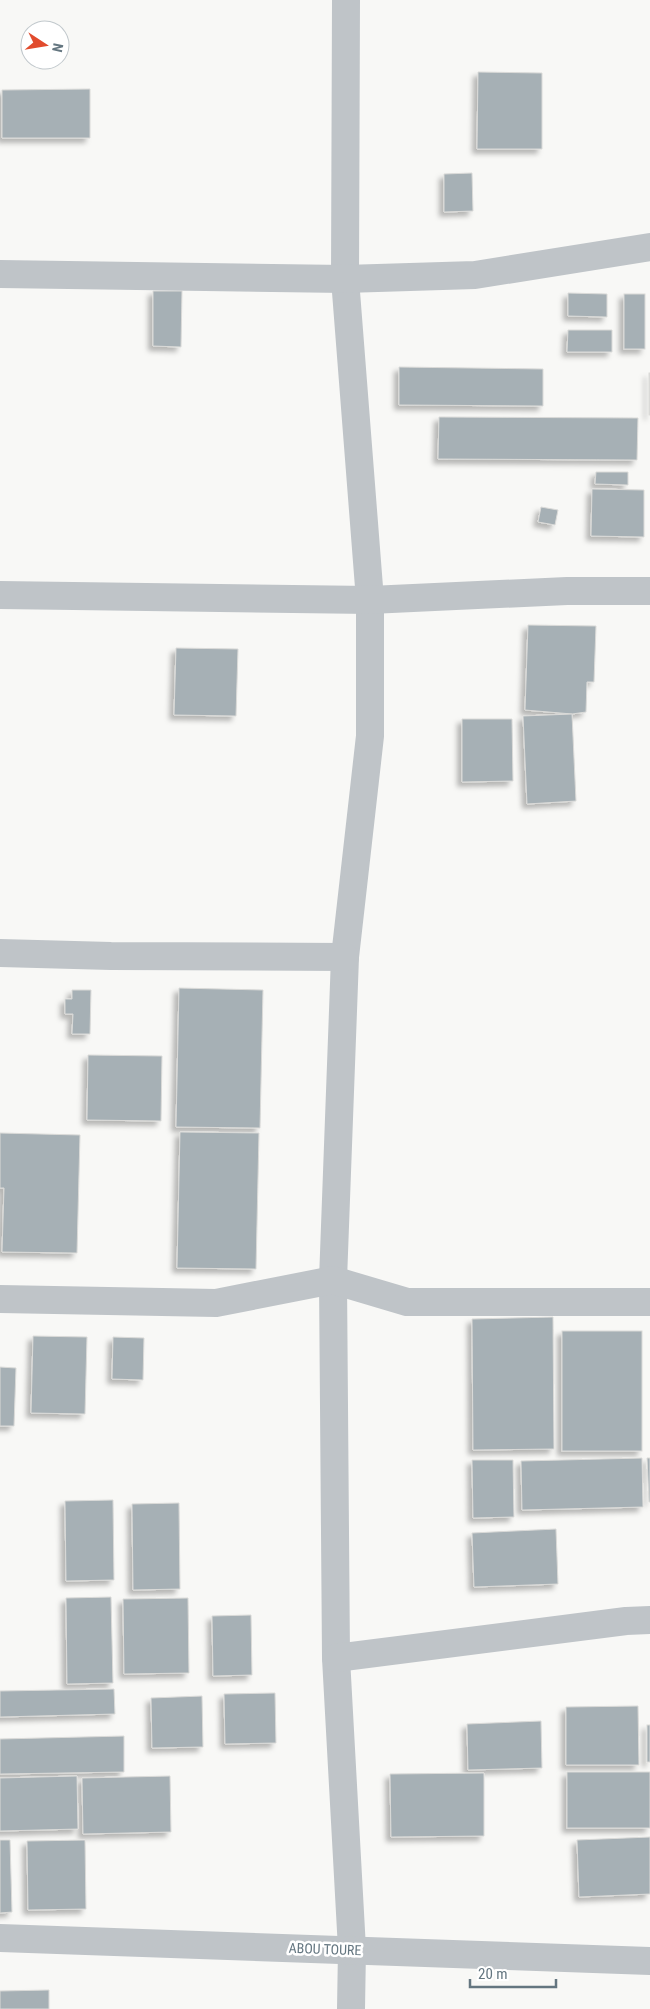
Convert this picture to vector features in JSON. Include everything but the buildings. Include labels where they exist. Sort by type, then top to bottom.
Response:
[{"type":"street","points":[[346,0],[345,280],[370,600],[370,736],[345,957],[333,1280],[336,1658],[352,1949],[351,2009]]},
{"type":"street","points":[[0,274],[345,280],[475,275],[650,247]]},
{"type":"street","points":[[0,595],[370,600],[567,591],[650,591]]},
{"type":"street","points":[[0,953],[121,956],[345,957]]},
{"type":"street","points":[[0,1299],[216,1304],[333,1280],[408,1302],[650,1302]]},
{"type":"street","points":[[336,1658],[626,1621],[650,1620]]},
{"type":"street","name":"ABOU TOURE","points":[[0,1938],[650,1961]]}]
